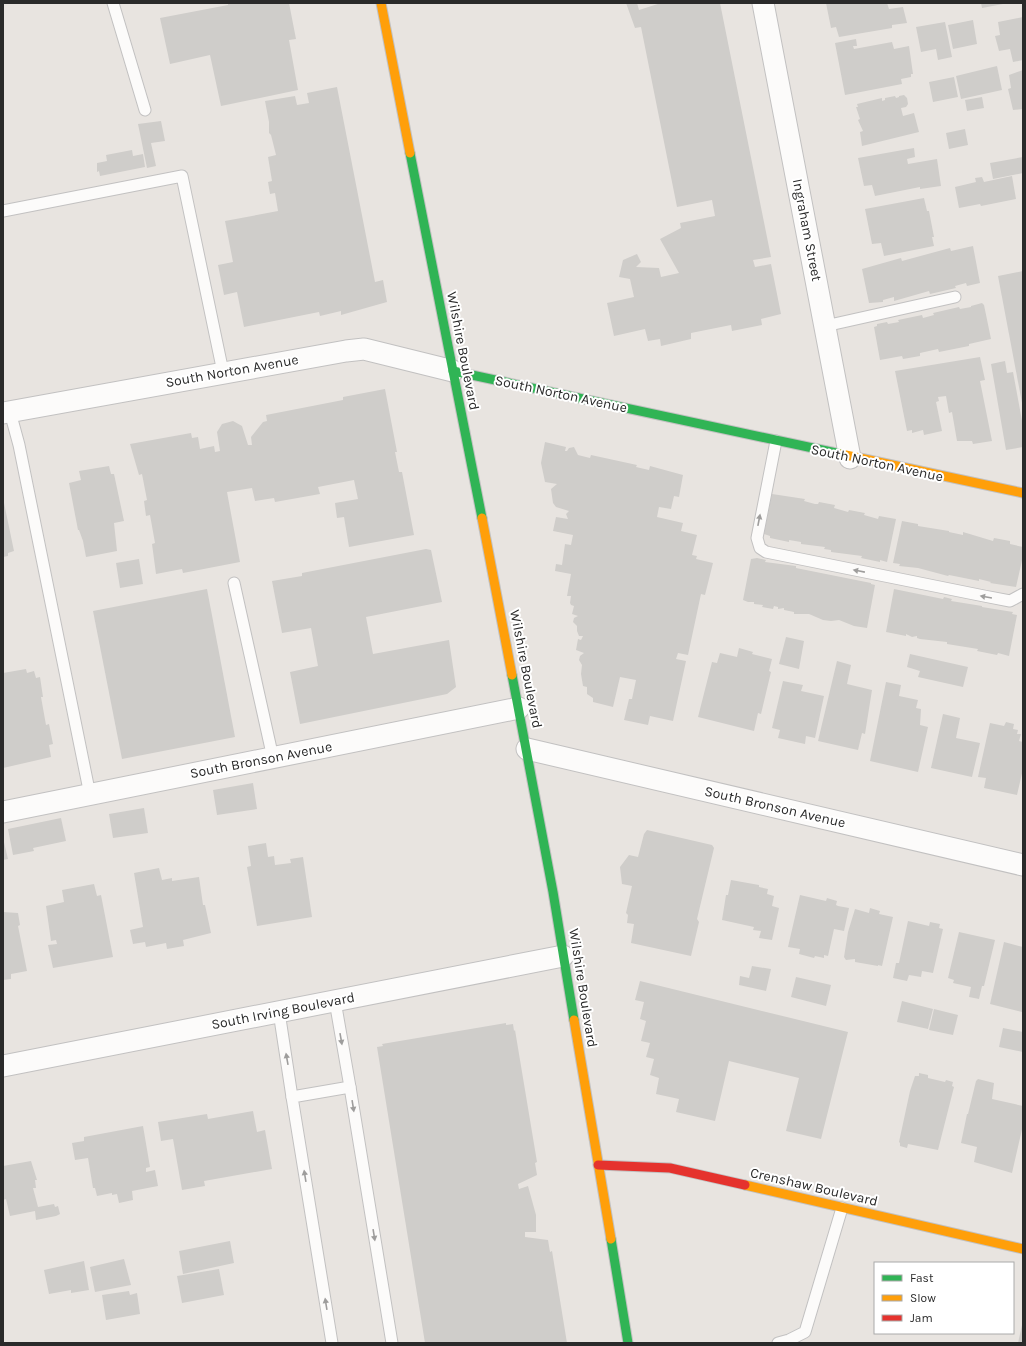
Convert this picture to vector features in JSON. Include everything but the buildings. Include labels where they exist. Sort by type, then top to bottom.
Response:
[{"type":"main road","name":"Wilshire Boulevard","points":[[381,3],[527,749],[628,1343]]},
{"type":"main road","name":"South Norton Avenue","points":[[453,371],[850,458],[1023,493]]},
{"type":"main road","name":"Crenshaw Boulevard","points":[[598,1165],[670,1168],[1023,1249]]},
{"type":"street","name":"Ingraham Street","points":[[763,3],[850,458]]},
{"type":"street","name":"South Norton Avenue","points":[[7,413],[223,372],[364,349],[453,371]]},
{"type":"street","name":"South Bronson Avenue","points":[[3,812],[519,708]]},
{"type":"street","name":"South Bronson Avenue","points":[[527,749],[1023,866]]},
{"type":"street","name":"South Irving Boulevard","points":[[3,1066],[563,956]]},
{"type":"lane","points":[[114,3],[145,110]]},
{"type":"lane","points":[[3,211],[182,176],[223,372]]},
{"type":"lane","points":[[825,326],[955,297]]},
{"type":"lane","points":[[7,413],[19,445],[90,795]]},
{"type":"lane","points":[[776,441],[757,538],[760,548],[766,552],[991,598],[1010,600],[1023,594]]},
{"type":"lane","points":[[234,583],[273,758]]},
{"type":"lane","points":[[335,1001],[392,1343]]},
{"type":"lane","points":[[279,1012],[332,1343]]},
{"type":"lane","points":[[292,1098],[350,1087]]},
{"type":"lane","points":[[778,1343],[789,1340],[805,1332],[842,1208]]},
{"type":"traffic: fast","points":[[410,153],[482,518]]},
{"type":"traffic: fast","points":[[453,371],[841,454]]},
{"type":"traffic: fast","points":[[512,675],[553,892],[574,1020]]},
{"type":"traffic: fast","points":[[611,1239],[628,1343]]},
{"type":"traffic: slow","points":[[381,3],[410,153]]},
{"type":"traffic: slow","points":[[841,454],[1023,493]]},
{"type":"traffic: slow","points":[[482,518],[512,675]]},
{"type":"traffic: slow","points":[[574,1020],[611,1239]]},
{"type":"traffic: slow","points":[[745,1185],[1023,1249]]},
{"type":"traffic: jam","points":[[598,1165],[670,1168],[745,1185]]}]
